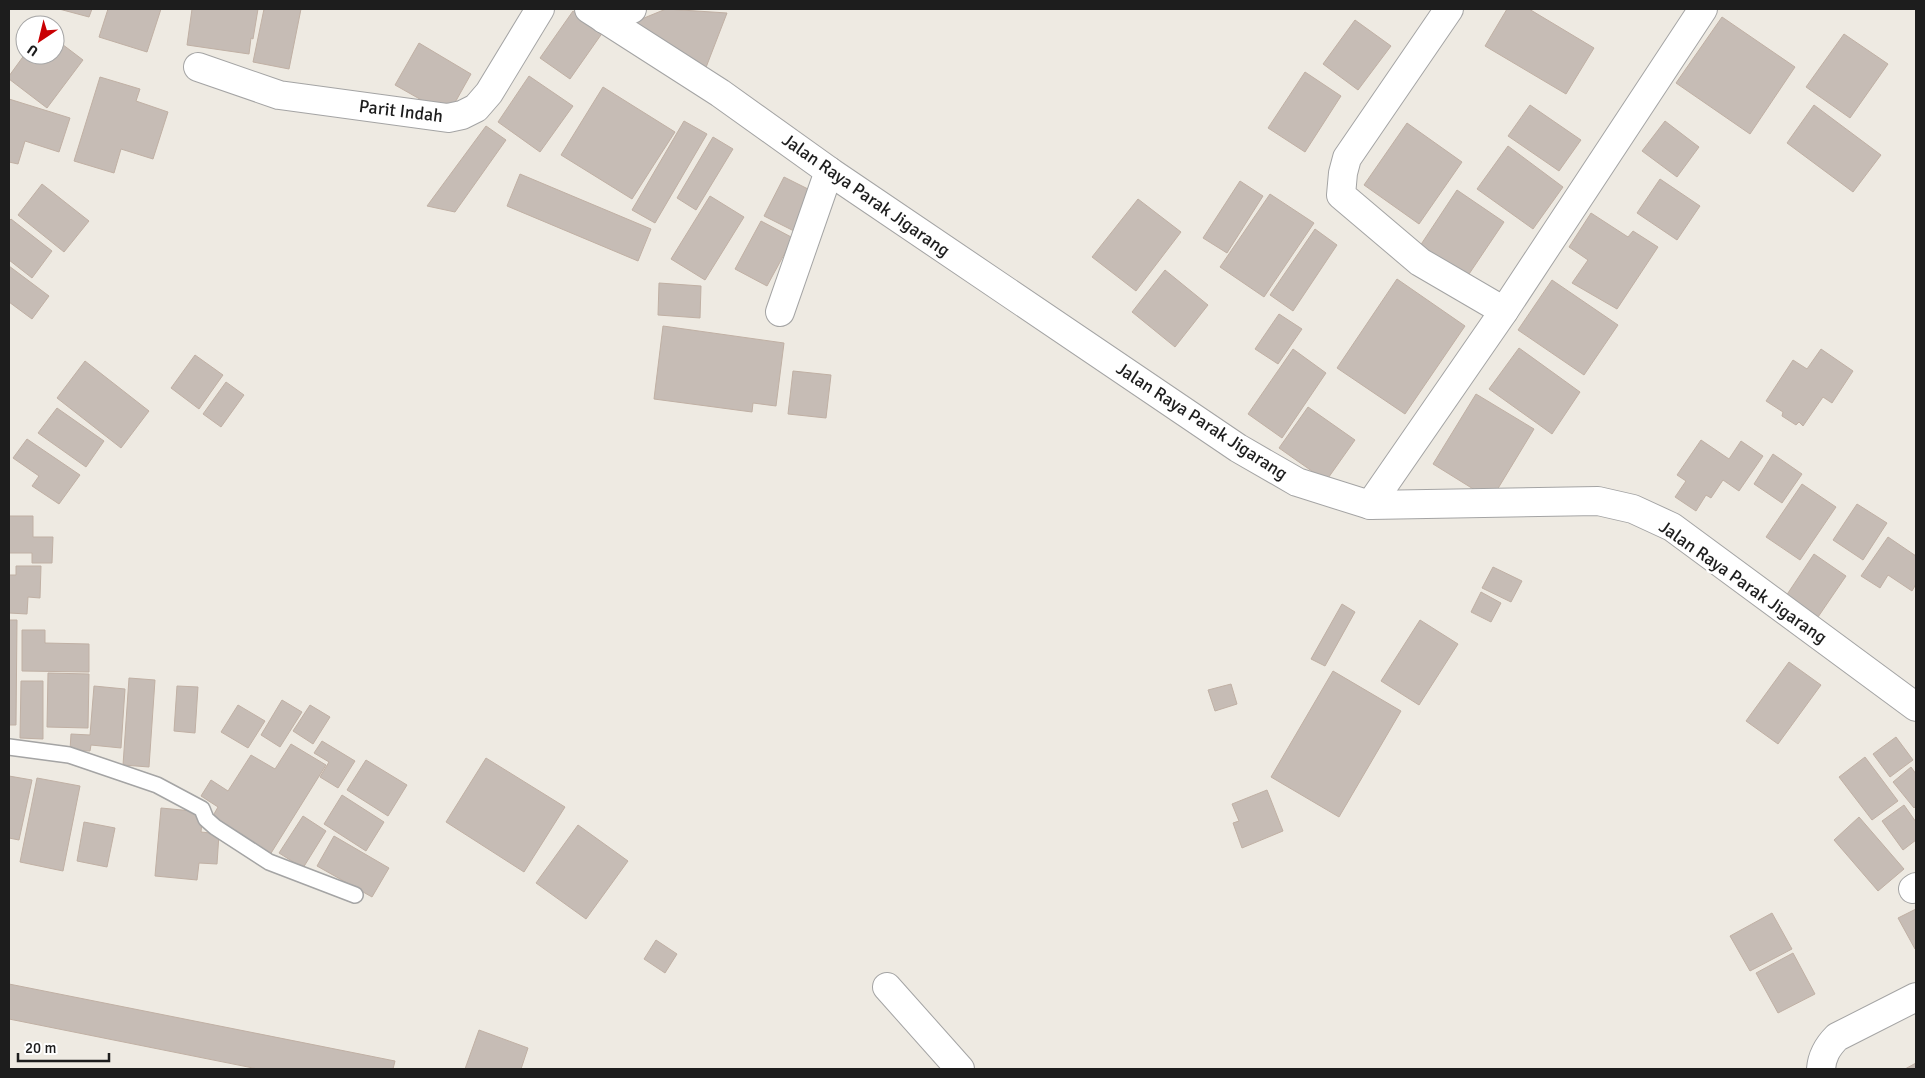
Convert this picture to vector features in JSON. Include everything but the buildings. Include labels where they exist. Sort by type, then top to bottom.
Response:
[{"type":"street","name":"Parit Indah","points":[[198,68],[279,95],[448,118],[462,115],[476,108],[489,93],[540,9]]},
{"type":"street","points":[[596,14],[632,9]]},
{"type":"street","points":[[1449,9],[1347,158],[1343,173],[1342,195],[1420,262],[1504,312]]},
{"type":"street","points":[[1370,505],[1504,312],[1704,9]]},
{"type":"street","name":"Jalan Raya Parak Jigarang","points":[[596,14],[720,93],[829,172],[1238,448],[1297,482],[1370,505],[1598,501],[1634,509],[1672,527],[1916,707]]},
{"type":"street","points":[[780,312],[829,172]]},
{"type":"street","points":[[887,987],[960,1069]]},
{"type":"street","points":[[1821,1069],[1822,1057],[1828,1045],[1837,1037],[1916,997]]},
{"type":"lane","points":[[9,747],[69,755],[157,786],[202,809],[206,819],[215,827],[269,862],[355,895]]}]
